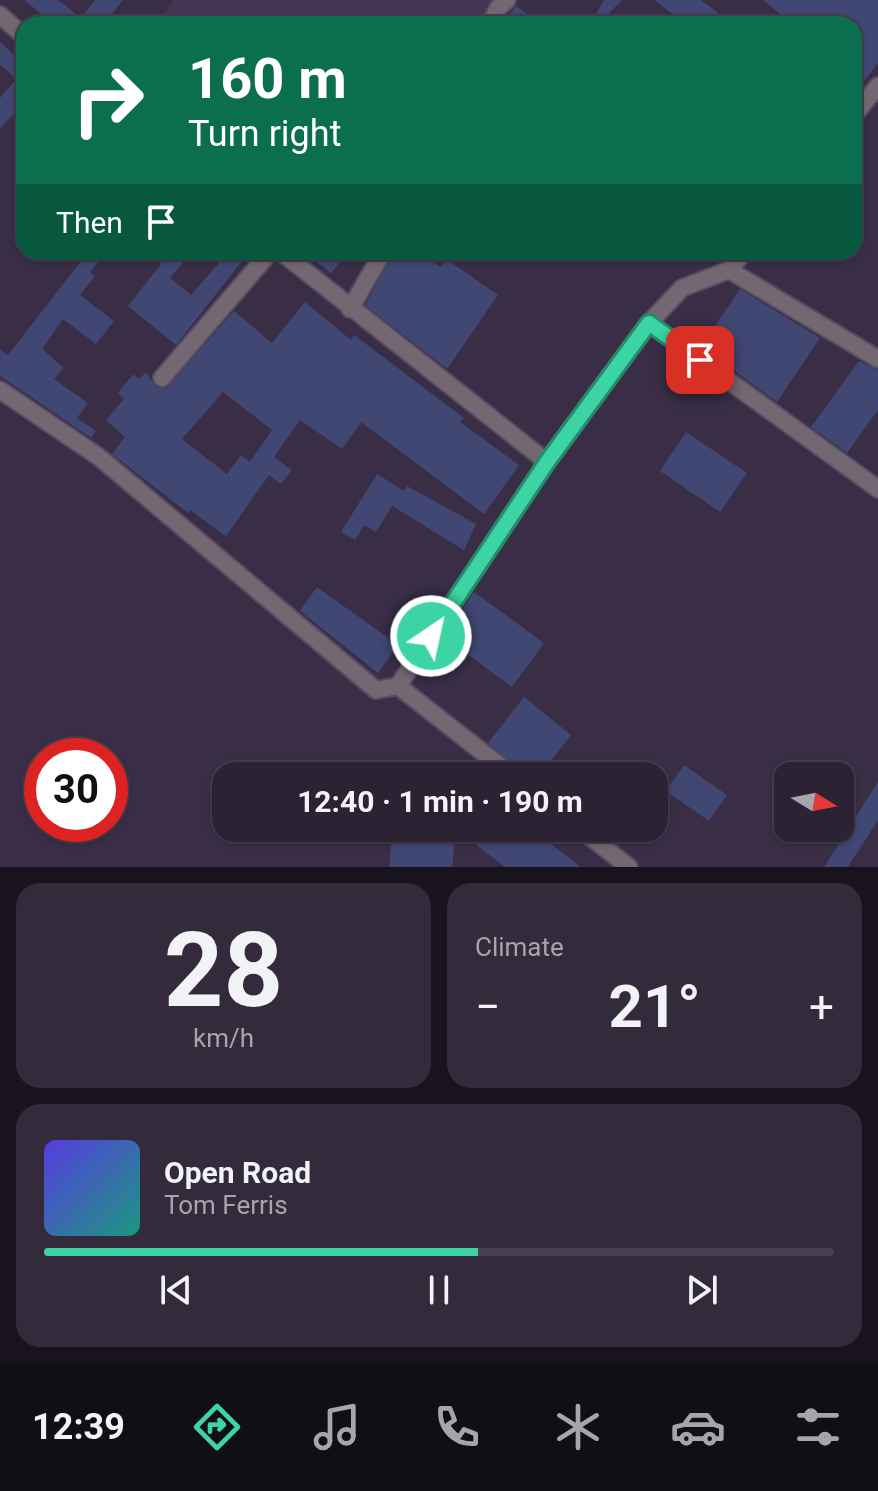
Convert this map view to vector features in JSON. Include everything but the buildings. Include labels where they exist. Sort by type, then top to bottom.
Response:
[{"type":"street","points":[[494,16],[507,0]]},
{"type":"street","points":[[0,15],[16,29]]},
{"type":"street","points":[[862,105],[878,86]]},
{"type":"street","points":[[162,378],[263,260]]},
{"type":"street","points":[[291,260],[547,462]]},
{"type":"street","points":[[350,309],[378,260]]},
{"type":"street","points":[[0,390],[99,457],[376,690],[398,686],[547,462],[649,323],[682,288],[729,270],[737,260]]},
{"type":"street","points":[[729,270],[878,359]]},
{"type":"street","points":[[649,323],[878,489]]},
{"type":"street","points":[[398,686],[495,762]]},
{"type":"street","points":[[597,842],[629,867]]},
{"type":"shaded area","points":[[174,0],[493,0],[484,16],[163,14]]},
{"type":"route","points":[[431,636],[547,462],[649,323],[700,360]]}]
